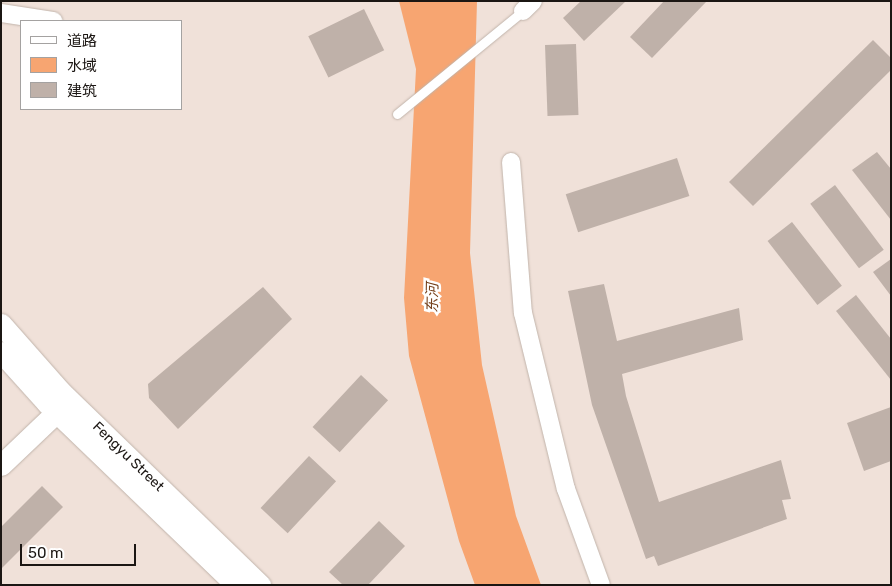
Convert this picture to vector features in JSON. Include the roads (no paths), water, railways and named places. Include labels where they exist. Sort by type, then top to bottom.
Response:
[{"type":"street","points":[[1,13],[46,20]]},
{"type":"street","points":[[511,162],[524,312],[566,489],[601,585]]},
{"type":"street","name":"Fengyu Street","points":[[1,324],[58,402],[236,585]]},
{"type":"street","name":"Fengyu Street","points":[[1,352],[260,585]]},
{"type":"street","points":[[1,447],[58,402]]},
{"type":"street","points":[[1,465],[58,402]]},
{"type":"lane","points":[[397,114],[528,6]]},
{"type":"water","name":"东河","points":[[399,1],[477,1],[470,253],[482,365],[516,516],[541,585],[475,585],[459,541],[409,356],[404,298],[416,69]]}]
